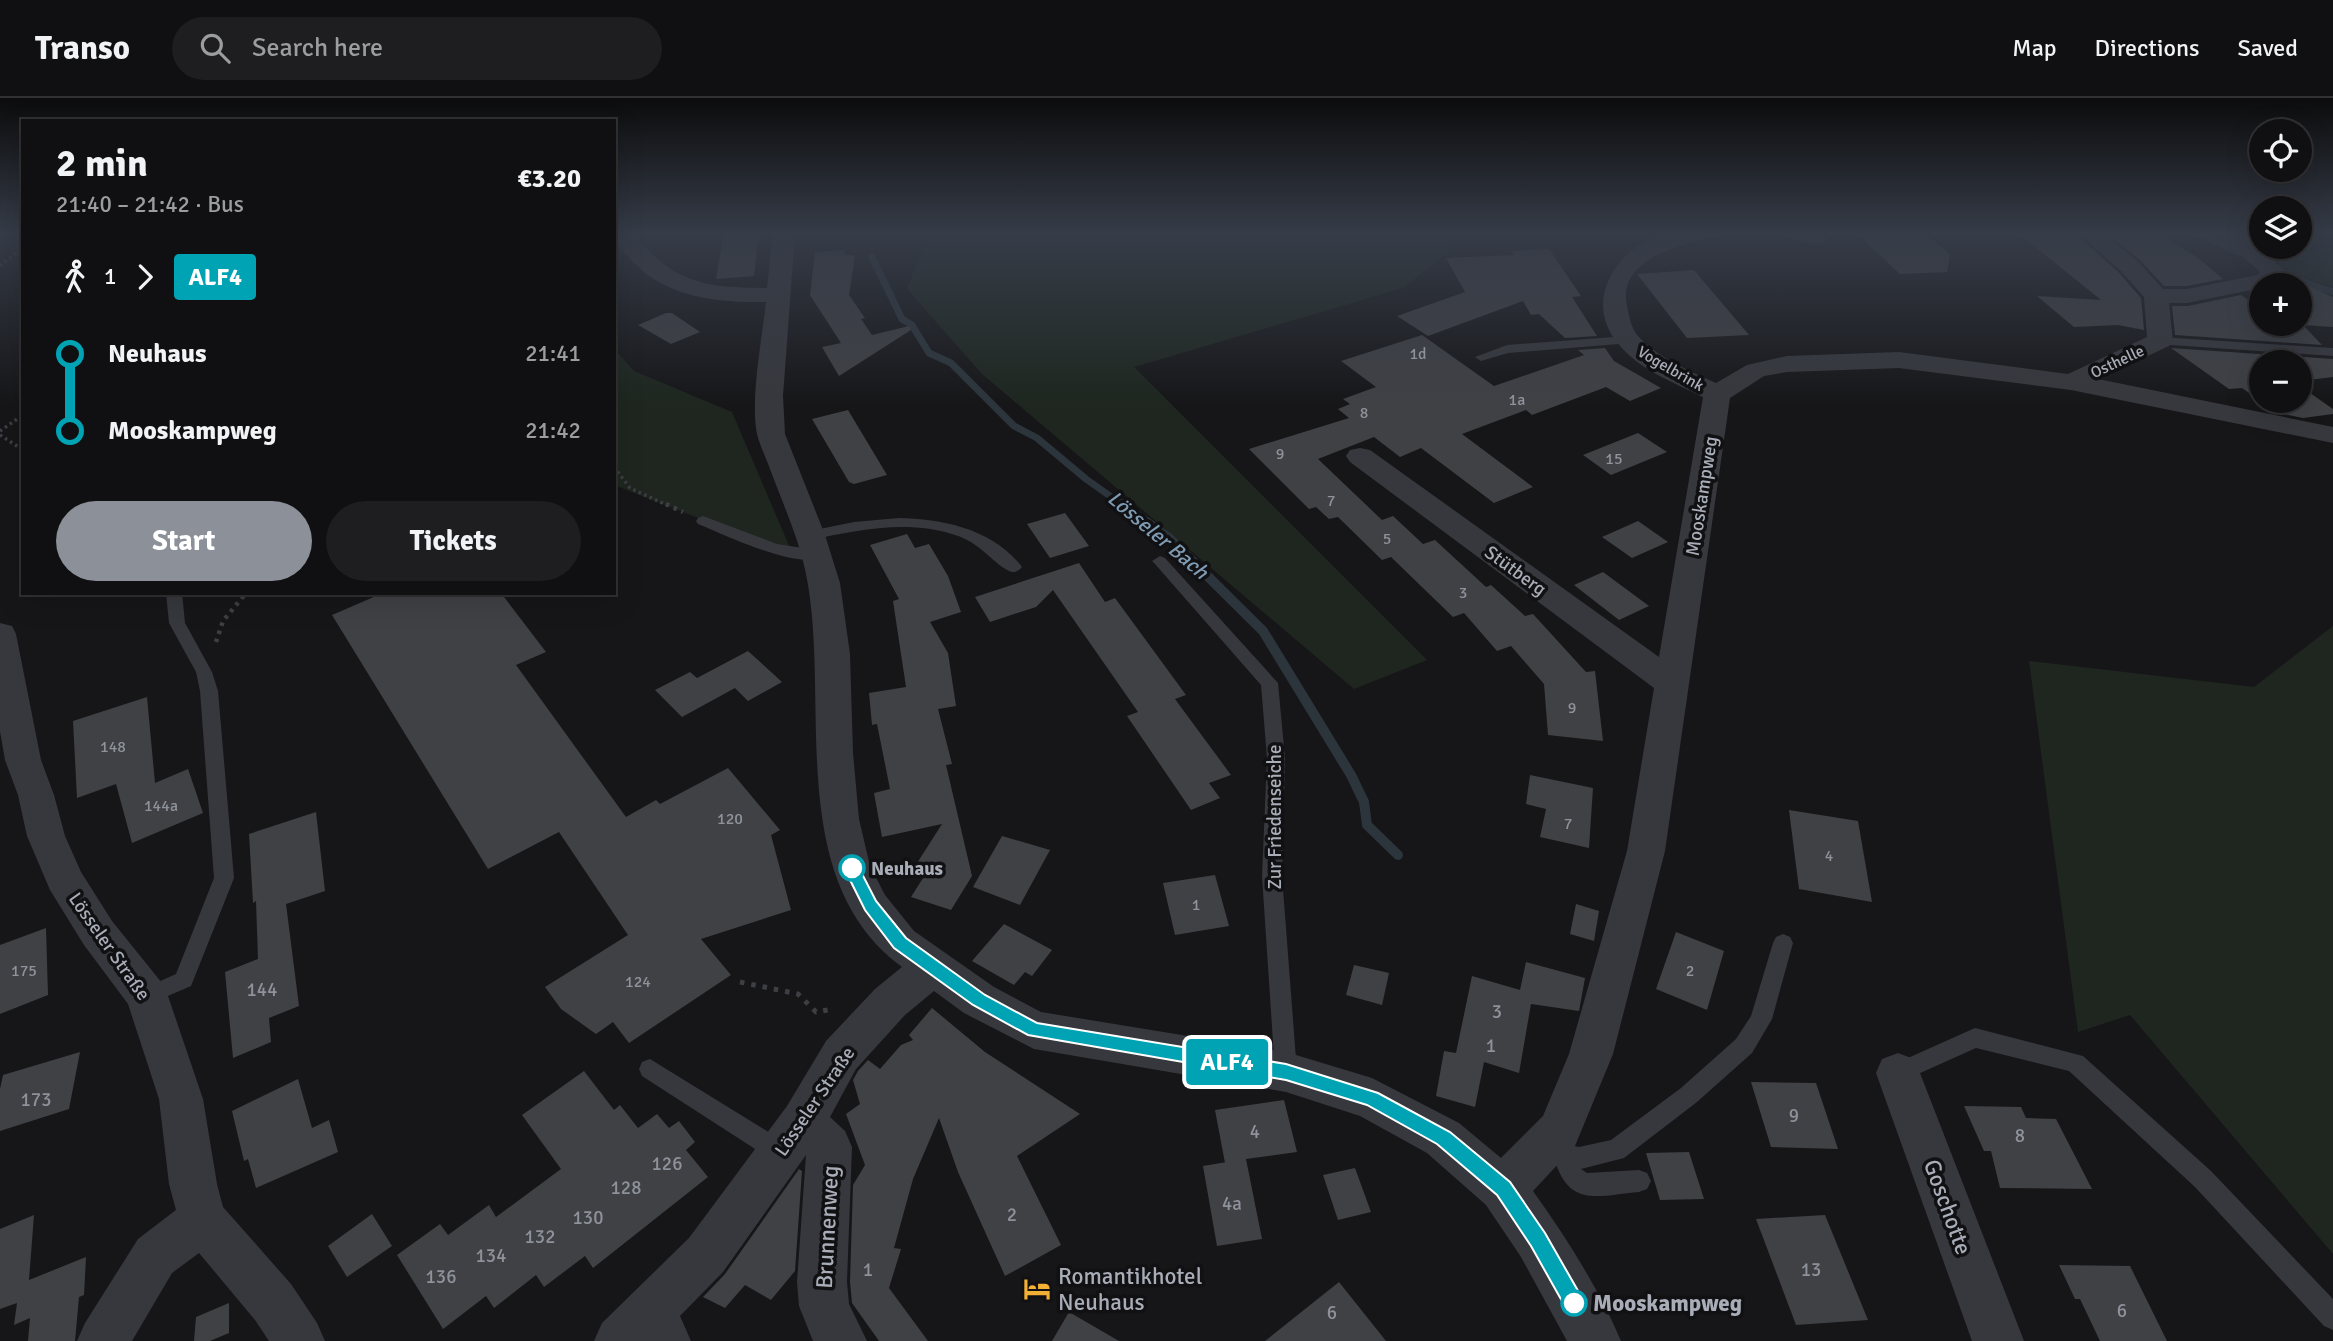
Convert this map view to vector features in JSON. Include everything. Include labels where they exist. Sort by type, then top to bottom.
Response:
[{"type":"street","points":[[709,290],[739,296],[777,295]]},
{"type":"street","points":[[777,290],[770,396],[771,433],[813,545],[824,583],[833,654],[835,753],[840,818],[851,866],[870,906],[900,943],[979,1000],[1034,1030],[1286,1072],[1372,1099],[1443,1138],[1503,1189],[1538,1240],[1595,1341]]},
{"type":"street","name":"Vogelbrink","points":[[1614,290],[1613,309],[1628,340],[1658,363],[1717,394]]},
{"type":"street","points":[[2151,290],[2156,296],[2187,296],[2217,290]]},
{"type":"street","name":"Osthelle","points":[[2071,382],[2160,341],[2156,296]]},
{"type":"street","points":[[1717,394],[1756,370],[1787,364],[1899,359],[2071,382],[2333,435]]},
{"type":"street","name":"Mooskampweg","points":[[1503,1189],[1553,1152],[1591,1054],[1646,851],[1717,394]]},
{"type":"street","name":"Stütberg","points":[[1360,456],[1673,684]]},
{"type":"street","name":"Lösseler Straße","points":[[0,634],[23,760],[54,858],[64,880],[98,933],[147,996],[181,1099],[193,1184],[203,1220],[273,1302],[299,1341]]},
{"type":"street","name":"Lösseler Straße","points":[[646,1331],[706,1255],[792,1137],[841,1055],[890,1002],[932,967]]},
{"type":"street","name":"Goschotte","points":[[1898,1073],[1998,1341]]},
{"type":"street","name":"Brunnenweg","points":[[792,1137],[830,1147],[831,1172],[823,1247],[824,1303],[841,1341]]},
{"type":"street","points":[[103,1341],[155,1256],[203,1220]]},
{"type":"lane","points":[[1481,357],[1507,349],[1628,340]]},
{"type":"lane","points":[[2160,341],[2333,352]]},
{"type":"lane","points":[[703,521],[797,555],[813,545],[887,521],[937,526],[965,533],[984,542],[1014,567]]},
{"type":"lane","name":"Zur Friedenseiche","points":[[1160,561],[1269,683],[1276,758],[1272,876],[1286,1072]]},
{"type":"lane","points":[[147,996],[184,980],[224,878],[209,691],[204,672],[177,623],[174,595]]},
{"type":"lane","points":[[1553,1152],[1579,1157],[1616,1150],[1689,1095],[1744,1046],[1761,1019],[1783,943]]},
{"type":"lane","points":[[1898,1073],[1975,1038],[2076,1063],[2203,1179],[2333,1317]]},
{"type":"lane","points":[[650,1069],[792,1137]]},
{"type":"lane","points":[[1553,1152],[1571,1175],[1583,1185],[1639,1181]]},
{"type":"path","points":[[21,418],[0,433],[21,449]]},
{"type":"path","points":[[616,471],[630,488],[703,521]]},
{"type":"path","points":[[204,672],[211,661],[219,628],[244,595]]},
{"type":"path","points":[[740,982],[798,994],[816,1012],[890,1002]]},
{"type":"shaded area","points":[[908,290],[1396,290],[1134,367],[1427,660],[1354,689],[982,374]]},
{"type":"shaded area","points":[[616,351],[634,371],[732,412],[793,555],[616,486]]},
{"type":"shaded area","points":[[2333,626],[2333,1254],[2130,1015],[2078,1032],[2029,661],[2254,687]]},
{"type":"building","points":[[811,290],[850,290],[849,295],[865,318],[861,319],[872,335],[909,326],[911,330],[839,376],[822,347],[841,343],[810,295]]},
{"type":"building","points":[[1464,290],[1577,290],[1581,296],[1572,297],[1597,336],[1565,338],[1539,314],[1531,315],[1523,301],[1428,336],[1397,316],[1465,292]]},
{"type":"building","points":[[1650,290],[1711,290],[1749,335],[1687,338]]},
{"type":"building","points":[[2089,290],[2134,290],[2141,298],[2144,330],[2118,325],[2074,327],[2037,296],[2101,300]]},
{"type":"building","points":[[2312,290],[2333,297],[2333,327],[2312,326]]},
{"type":"building","points":[[2241,295],[2248,300],[2249,336],[2312,334],[2322,345],[2175,335],[2172,306],[2188,306]]},
{"type":"building","points":[[672,313],[700,332],[671,344],[638,325]]},
{"type":"building","points":[[1422,335],[1494,386],[1584,355],[1578,350],[1605,348],[1614,361],[1661,388],[1630,401],[1606,387],[1532,415],[1526,410],[1462,434],[1533,487],[1494,503],[1421,448],[1400,457],[1374,437],[1318,459],[1382,520],[1393,516],[1423,544],[1435,540],[1486,587],[1491,585],[1525,616],[1533,614],[1586,672],[1595,671],[1603,741],[1548,735],[1544,684],[1511,646],[1497,651],[1464,613],[1453,617],[1391,557],[1382,560],[1338,517],[1329,519],[1316,507],[1309,509],[1249,449],[1349,418],[1338,409],[1350,404],[1343,399],[1376,387],[1341,361]]},
{"type":"building","points":[[2171,348],[2249,353],[2249,393],[2242,388],[2229,389]]},
{"type":"building","points":[[2312,358],[2333,359],[2333,377],[2312,380]]},
{"type":"building","points":[[2312,394],[2333,409],[2333,414],[2303,418],[2278,413],[2312,413]]},
{"type":"building","points":[[848,410],[887,475],[854,484],[849,482],[812,419]]},
{"type":"building","points":[[1638,433],[1667,452],[1611,475],[1583,455]]},
{"type":"building","points":[[1065,513],[1089,546],[1050,558],[1027,524]]},
{"type":"building","points":[[1638,521],[1668,542],[1632,558],[1602,537]]},
{"type":"building","points":[[907,534],[915,548],[929,544],[948,576],[961,612],[930,622],[948,653],[956,706],[938,709],[952,764],[946,765],[972,876],[951,910],[911,897],[925,875],[912,871],[942,824],[882,837],[874,793],[890,789],[877,724],[872,725],[869,693],[906,687],[893,601],[899,599],[870,545]]},
{"type":"building","points":[[1079,563],[1105,602],[1115,598],[1186,695],[1175,699],[1231,775],[1209,783],[1220,798],[1191,810],[1127,716],[1138,712],[1053,590],[1036,607],[990,622],[975,597]]},
{"type":"building","points":[[1603,572],[1649,606],[1619,620],[1574,585]]},
{"type":"building","points":[[378,595],[503,595],[546,652],[516,665],[626,817],[656,800],[660,804],[728,768],[780,830],[771,835],[791,910],[701,939],[731,975],[629,1043],[613,1022],[596,1034],[561,1009],[545,987],[628,935],[559,832],[488,869],[332,615]]},
{"type":"building","points":[[748,651],[782,682],[748,701],[735,688],[682,717],[655,690],[690,672],[697,678]]},
{"type":"building","points":[[147,697],[155,783],[188,769],[203,813],[132,843],[116,784],[77,798],[73,721]]},
{"type":"building","points":[[1530,775],[1593,788],[1589,848],[1540,837],[1546,809],[1526,804]]},
{"type":"building","points":[[1789,810],[1858,821],[1872,902],[1799,889]]},
{"type":"building","points":[[316,812],[325,891],[286,904],[299,1006],[269,1018],[271,1042],[233,1058],[225,972],[258,959],[256,901],[253,903],[249,834]]},
{"type":"building","points":[[1002,836],[1050,850],[1020,905],[973,887]]},
{"type":"building","points":[[1215,875],[1229,926],[1175,935],[1163,883]]},
{"type":"building","points":[[1576,904],[1599,911],[1594,941],[1570,934]]},
{"type":"building","points":[[1004,924],[1052,950],[1032,976],[1025,972],[1014,985],[972,961]]},
{"type":"building","points":[[46,928],[48,995],[0,1014],[0,945]]},
{"type":"building","points":[[1676,932],[1724,951],[1707,1010],[1656,989]]},
{"type":"building","points":[[1526,962],[1585,978],[1579,1011],[1531,1004],[1519,1073],[1484,1062],[1475,1107],[1436,1096],[1444,1051],[1456,1053],[1472,976],[1520,990]]},
{"type":"building","points":[[1354,965],[1389,973],[1382,1005],[1346,995]]},
{"type":"building","points":[[932,1008],[985,1052],[1080,1114],[1017,1156],[1061,1245],[1005,1276],[958,1172],[939,1118],[913,1179],[894,1248],[901,1249],[889,1288],[928,1341],[879,1341],[852,1303],[850,1282],[853,1185],[865,1165],[846,1114],[860,1104],[853,1080],[858,1071],[868,1060],[880,1069],[901,1045],[913,1040],[909,1035]]},
{"type":"building","points":[[80,1052],[69,1109],[0,1131],[0,1089],[3,1075]]},
{"type":"building","points":[[584,1071],[614,1110],[620,1105],[638,1128],[657,1114],[669,1128],[679,1121],[695,1142],[686,1150],[708,1177],[593,1268],[585,1256],[544,1287],[536,1275],[494,1308],[486,1296],[443,1329],[397,1255],[440,1224],[448,1235],[489,1205],[496,1217],[561,1169],[522,1115]]},
{"type":"building","points":[[298,1079],[312,1128],[329,1120],[338,1152],[256,1188],[248,1159],[244,1161],[232,1111]]},
{"type":"building","points":[[1751,1082],[1816,1083],[1838,1149],[1771,1147]]},
{"type":"building","points":[[1284,1100],[1297,1152],[1246,1159],[1262,1239],[1217,1246],[1203,1166],[1225,1162],[1215,1110]]},
{"type":"building","points":[[1964,1106],[2021,1107],[2026,1118],[2056,1119],[2092,1189],[2000,1188],[1991,1151],[1984,1151]]},
{"type":"building","points":[[1689,1152],[1704,1199],[1660,1200],[1646,1153]]},
{"type":"building","points":[[1355,1168],[1371,1212],[1338,1220],[1323,1175]]},
{"type":"building","points":[[799,1169],[802,1171],[795,1271],[771,1300],[745,1285],[725,1308],[703,1297],[725,1274]]},
{"type":"building","points":[[372,1214],[392,1246],[347,1277],[328,1246]]},
{"type":"building","points":[[34,1215],[29,1280],[86,1257],[84,1295],[79,1297],[75,1341],[28,1341],[30,1318],[14,1325],[17,1303],[0,1309],[0,1229]]},
{"type":"building","points":[[1825,1215],[1868,1320],[1796,1325],[1756,1219]]},
{"type":"building","points":[[2059,1265],[2130,1266],[2167,1341],[2100,1341],[2080,1299],[2075,1299]]},
{"type":"building","points":[[1339,1282],[1386,1341],[1265,1341]]},
{"type":"building","points":[[229,1303],[229,1333],[210,1341],[194,1341],[196,1317]]},
{"type":"building","points":[[1069,1312],[1119,1341],[1052,1341]]},
{"type":"waterway","name":"Lösseler Bach","points":[[888,290],[902,319],[912,325],[929,353],[951,363],[1014,426],[1037,438],[1086,479],[1124,506]]},
{"type":"waterway","points":[[2327,290],[2333,292]]},
{"type":"waterway","name":"Lösseler Bach","points":[[1121,504],[1169,538],[1263,631],[1351,775],[1364,802],[1367,825],[1398,855]]},
{"type":"bus line","name":"ALF4","points":[[852,868],[870,906],[900,943],[979,1000],[1034,1030],[1286,1072],[1372,1099],[1443,1138],[1503,1189],[1538,1240],[1574,1303]]},
{"type":"place","name":"Neuhaus","points":[[852,868]]},
{"type":"place","name":"Romantikhotel Neuhaus","points":[[1037,1289]]},
{"type":"place","name":"Mooskampweg","points":[[1574,1303]]}]
